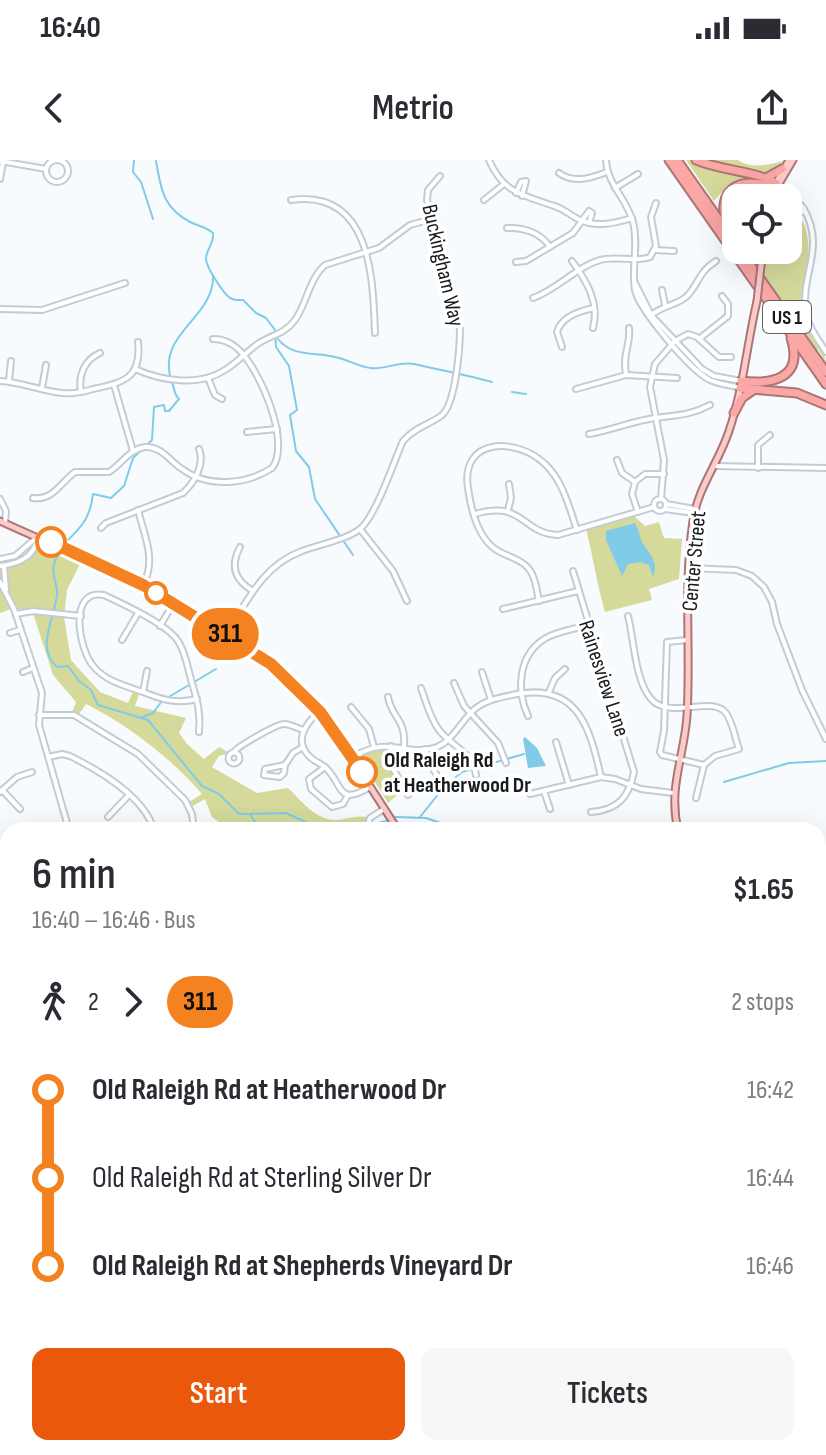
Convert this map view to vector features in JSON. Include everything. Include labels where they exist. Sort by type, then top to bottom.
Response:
[{"type":"highway","name":"US 1","points":[[669,160],[826,384]]},
{"type":"highway","points":[[677,160],[722,223]]},
{"type":"highway","points":[[696,160],[728,171],[766,178],[782,169]]},
{"type":"highway","points":[[766,178],[770,184]]},
{"type":"highway","name":"US 1","points":[[750,264],[826,372]]},
{"type":"highway","points":[[740,384],[768,382],[786,374],[794,357],[788,331]]},
{"type":"highway","points":[[740,384],[754,391],[797,393],[826,405]]},
{"type":"highway","points":[[734,413],[742,398],[754,391]]},
{"type":"main road","points":[[777,184],[782,169],[791,160]]},
{"type":"main road","points":[[778,184],[791,160]]},
{"type":"main road","name":"Center Street","points":[[677,822],[673,793],[687,708],[688,568],[695,511],[734,413],[761,264]]},
{"type":"main road","points":[[2,522],[143,585],[284,674],[320,712],[353,757],[393,822]]},
{"type":"street","points":[[59,160],[68,172],[63,180],[54,181],[47,175],[46,169],[52,161],[59,160]]},
{"type":"street","points":[[489,160],[504,184],[516,193],[556,206],[582,221],[609,224],[632,218]]},
{"type":"street","points":[[606,160],[607,172],[632,218],[636,236],[635,283],[639,302],[703,376],[740,384]]},
{"type":"street","points":[[0,179],[2,161],[46,169]]},
{"type":"street","points":[[559,173],[566,178],[581,179],[607,172]]},
{"type":"street","points":[[615,188],[638,174]]},
{"type":"street","name":"Buckingham Way","points":[[360,529],[374,508],[403,441],[419,427],[442,415],[450,401],[460,328],[427,192],[440,176]]},
{"type":"street","points":[[516,193],[521,182],[526,181],[522,196]]},
{"type":"street","points":[[484,200],[504,184]]},
{"type":"street","points":[[291,200],[316,198],[342,210],[357,228],[372,279],[375,333]]},
{"type":"street","points":[[656,203],[651,217],[656,250]]},
{"type":"street","points":[[802,210],[813,228],[816,248],[806,312],[812,331],[826,352]]},
{"type":"street","points":[[516,262],[526,261],[573,233],[590,211],[589,223]]},
{"type":"street","points":[[135,369],[166,379],[208,378],[224,371],[260,342],[290,326],[321,268],[384,246],[410,225],[432,219]]},
{"type":"street","points":[[507,228],[538,234],[550,247]]},
{"type":"street","points":[[533,298],[557,287],[599,260],[648,258],[656,250],[674,251]]},
{"type":"street","points":[[572,261],[589,287],[594,308],[593,328]]},
{"type":"street","points":[[650,316],[665,305],[687,299],[702,271],[716,261]]},
{"type":"street","points":[[0,309],[42,310],[125,283]]},
{"type":"street","points":[[662,290],[665,305]]},
{"type":"street","points":[[699,339],[726,319],[729,306],[722,296]]},
{"type":"street","points":[[562,347],[556,329],[570,317],[594,308]]},
{"type":"street","points":[[626,375],[623,358],[629,328]]},
{"type":"street","points":[[666,506],[661,499],[663,452],[651,394],[657,360],[674,342],[688,334],[699,339],[719,357],[731,357]]},
{"type":"street","points":[[33,498],[50,495],[75,472],[109,472],[133,451],[144,447],[154,448],[195,477],[213,482],[231,482],[270,470],[279,457],[277,429],[258,379],[244,355],[232,344],[213,339]]},
{"type":"street","points":[[0,381],[63,393],[114,385],[135,369],[139,355],[138,342]]},
{"type":"street","points":[[81,392],[82,370],[100,353]]},
{"type":"street","points":[[9,381],[11,361]]},
{"type":"street","points":[[42,388],[46,365]]},
{"type":"street","points":[[576,389],[626,375],[677,378]]},
{"type":"street","points":[[208,378],[215,395],[222,399]]},
{"type":"street","points":[[114,385],[133,451]]},
{"type":"street","points":[[589,434],[686,415],[710,405]]},
{"type":"street","points":[[247,432],[277,429]]},
{"type":"street","points":[[758,468],[758,445],[770,435]]},
{"type":"street","points":[[539,601],[531,572],[488,544],[480,532],[467,483],[471,463],[477,454],[488,447],[513,446],[533,454],[551,470],[577,530]]},
{"type":"street","points":[[101,528],[106,523],[179,496],[195,477],[202,459],[199,449]]},
{"type":"street","points":[[617,460],[621,471],[635,482]]},
{"type":"street","points":[[714,466],[826,468]]},
{"type":"street","points":[[638,512],[632,494],[635,482],[645,474],[664,474]]},
{"type":"street","points":[[508,510],[511,498],[509,484]]},
{"type":"street","points":[[0,499],[6,511],[2,522]]},
{"type":"street","points":[[654,507],[656,501],[661,499]]},
{"type":"street","points":[[654,507],[658,511],[666,506],[695,511]]},
{"type":"street","points":[[475,514],[494,509],[508,510],[549,534],[562,534],[654,507]]},
{"type":"street","points":[[138,510],[151,561],[143,585]]},
{"type":"street","points":[[226,635],[266,573],[287,557],[360,529],[393,571],[407,601]]},
{"type":"street","points":[[6,592],[0,559],[15,556],[39,537]]},
{"type":"street","points":[[2,566],[15,564],[29,556],[39,537]]},
{"type":"street","points":[[240,547],[235,560],[235,574],[241,583],[253,591]]},
{"type":"street","points":[[688,568],[736,570],[754,578],[764,587],[802,690],[826,739]]},
{"type":"street","name":"Rainesview Lane","points":[[573,571],[634,768],[631,785]]},
{"type":"street","points":[[0,582],[16,614],[42,693],[39,729],[67,822]]},
{"type":"street","points":[[503,609],[578,590]]},
{"type":"street","points":[[197,699],[176,703],[112,681],[94,667],[81,640],[85,600],[98,594],[138,613],[178,641],[197,699],[201,718],[199,732]]},
{"type":"street","points":[[160,626],[174,604]]},
{"type":"street","points":[[16,614],[38,611],[81,616]]},
{"type":"street","points":[[122,640],[138,613]]},
{"type":"street","points":[[628,616],[636,660],[647,693],[654,703],[665,707],[713,706],[722,709],[728,716],[739,749],[715,756],[704,765],[696,798]]},
{"type":"street","points":[[528,716],[521,693],[522,669],[539,643],[551,636],[588,625]]},
{"type":"street","points":[[10,633],[20,630]]},
{"type":"street","points":[[687,640],[667,642],[661,754],[704,765]]},
{"type":"street","points":[[23,672],[33,668]]},
{"type":"street","points":[[549,692],[555,678],[565,669]]},
{"type":"street","points":[[143,692],[147,671]]},
{"type":"street","points":[[482,672],[491,700]]},
{"type":"street","points":[[454,683],[459,699],[496,739],[506,763]]},
{"type":"street","points":[[421,688],[434,722],[448,740],[470,757],[476,775]]},
{"type":"street","points":[[353,757],[374,747],[425,749],[439,746],[448,740],[470,713],[491,700],[521,693],[549,692],[567,701],[578,713],[592,743],[601,777]]},
{"type":"street","points":[[388,697],[389,704],[403,725],[404,747]]},
{"type":"street","points":[[351,707],[369,729],[374,747]]},
{"type":"street","points":[[320,712],[303,730],[303,747],[311,758],[325,767],[337,787],[348,794],[357,794],[371,787]]},
{"type":"street","points":[[39,715],[74,715],[138,754],[185,800],[193,822]]},
{"type":"street","points":[[234,752],[239,745],[258,738],[275,725],[303,730]]},
{"type":"street","points":[[556,742],[569,785]]},
{"type":"street","points":[[391,746],[391,765],[408,795]]},
{"type":"street","points":[[285,765],[265,769],[264,775],[280,777],[293,753],[303,747]]},
{"type":"street","points":[[425,749],[442,784]]},
{"type":"street","points":[[48,757],[70,756],[129,795],[151,822]]},
{"type":"street","points":[[325,767],[310,778],[310,788],[332,807],[343,804],[348,794]]},
{"type":"street","points":[[20,809],[1,791],[17,777],[32,772]]},
{"type":"street","points":[[530,794],[601,777],[673,793]]},
{"type":"street","points":[[591,812],[620,804],[631,785]]},
{"type":"street","points":[[544,791],[550,809]]},
{"type":"street","points":[[108,817],[129,795]]},
{"type":"street","points":[[369,822],[384,809]]},
{"type":"green space","points":[[686,160],[738,160],[754,165],[783,161],[769,173],[722,184],[722,192],[714,201]]},
{"type":"green space","points":[[802,221],[808,243],[805,317],[826,362],[818,349],[814,351],[762,276],[764,264],[802,264]]},
{"type":"green space","points":[[633,515],[645,526],[659,522],[664,538],[682,539],[679,579],[649,589],[652,600],[605,612],[586,529]]},
{"type":"green space","points":[[42,542],[80,564],[67,590],[64,617],[71,660],[100,692],[128,703],[134,689],[140,691],[135,706],[186,718],[179,733],[187,744],[204,759],[219,747],[230,753],[219,756],[212,767],[257,793],[288,788],[322,817],[336,820],[368,817],[366,822],[219,822],[212,817],[205,799],[189,808],[187,803],[202,794],[163,755],[133,732],[86,704],[77,717],[71,715],[76,702],[53,675],[32,610],[11,609],[0,613],[0,567],[25,562]]},
{"type":"green space","points":[[375,748],[388,750],[390,766],[404,789],[388,803],[359,757]]},
{"type":"water","points":[[635,523],[654,563],[653,577],[649,565],[641,562],[628,564],[622,576],[606,540],[606,531]]},
{"type":"water","points":[[525,737],[537,748],[546,766],[528,768]]},
{"type":"waterway","points":[[134,160],[133,172],[141,182],[153,219]]},
{"type":"waterway","points":[[156,161],[168,203],[181,216],[213,233],[206,258],[220,286],[230,298],[243,300],[266,318],[275,330],[276,347],[289,366],[297,410],[290,415],[296,451],[309,467],[315,499],[353,555]]},
{"type":"waterway","points":[[213,275],[205,304],[171,351],[169,365],[179,399],[169,411],[165,411],[164,405],[154,407],[152,440],[133,458],[124,486],[111,498],[93,494],[91,507],[81,526],[58,554],[53,568],[57,595],[47,651],[57,667],[68,666],[79,681],[91,690],[98,705],[148,720],[202,786],[219,794],[239,814],[286,813],[306,822]]},
{"type":"waterway","points":[[278,339],[290,349],[339,358],[366,367],[414,364],[492,382]]},
{"type":"waterway","points":[[512,392],[526,394]]},
{"type":"waterway","points":[[167,698],[216,669]]},
{"type":"waterway","points":[[143,717],[153,713],[162,701]]},
{"type":"waterway","points":[[420,817],[444,787],[462,772],[524,754]]},
{"type":"waterway","points":[[724,782],[789,763],[826,761]]},
{"type":"waterway","points":[[250,814],[255,822]]},
{"type":"waterway","points":[[396,817],[426,818],[438,822]]},
{"type":"bus line","name":"311","points":[[51,542],[143,585],[271,664],[293,682],[320,712],[362,772]]},
{"type":"place","name":"Old Raleigh Rd at Heatherwood Dr","points":[[362,772]]}]
